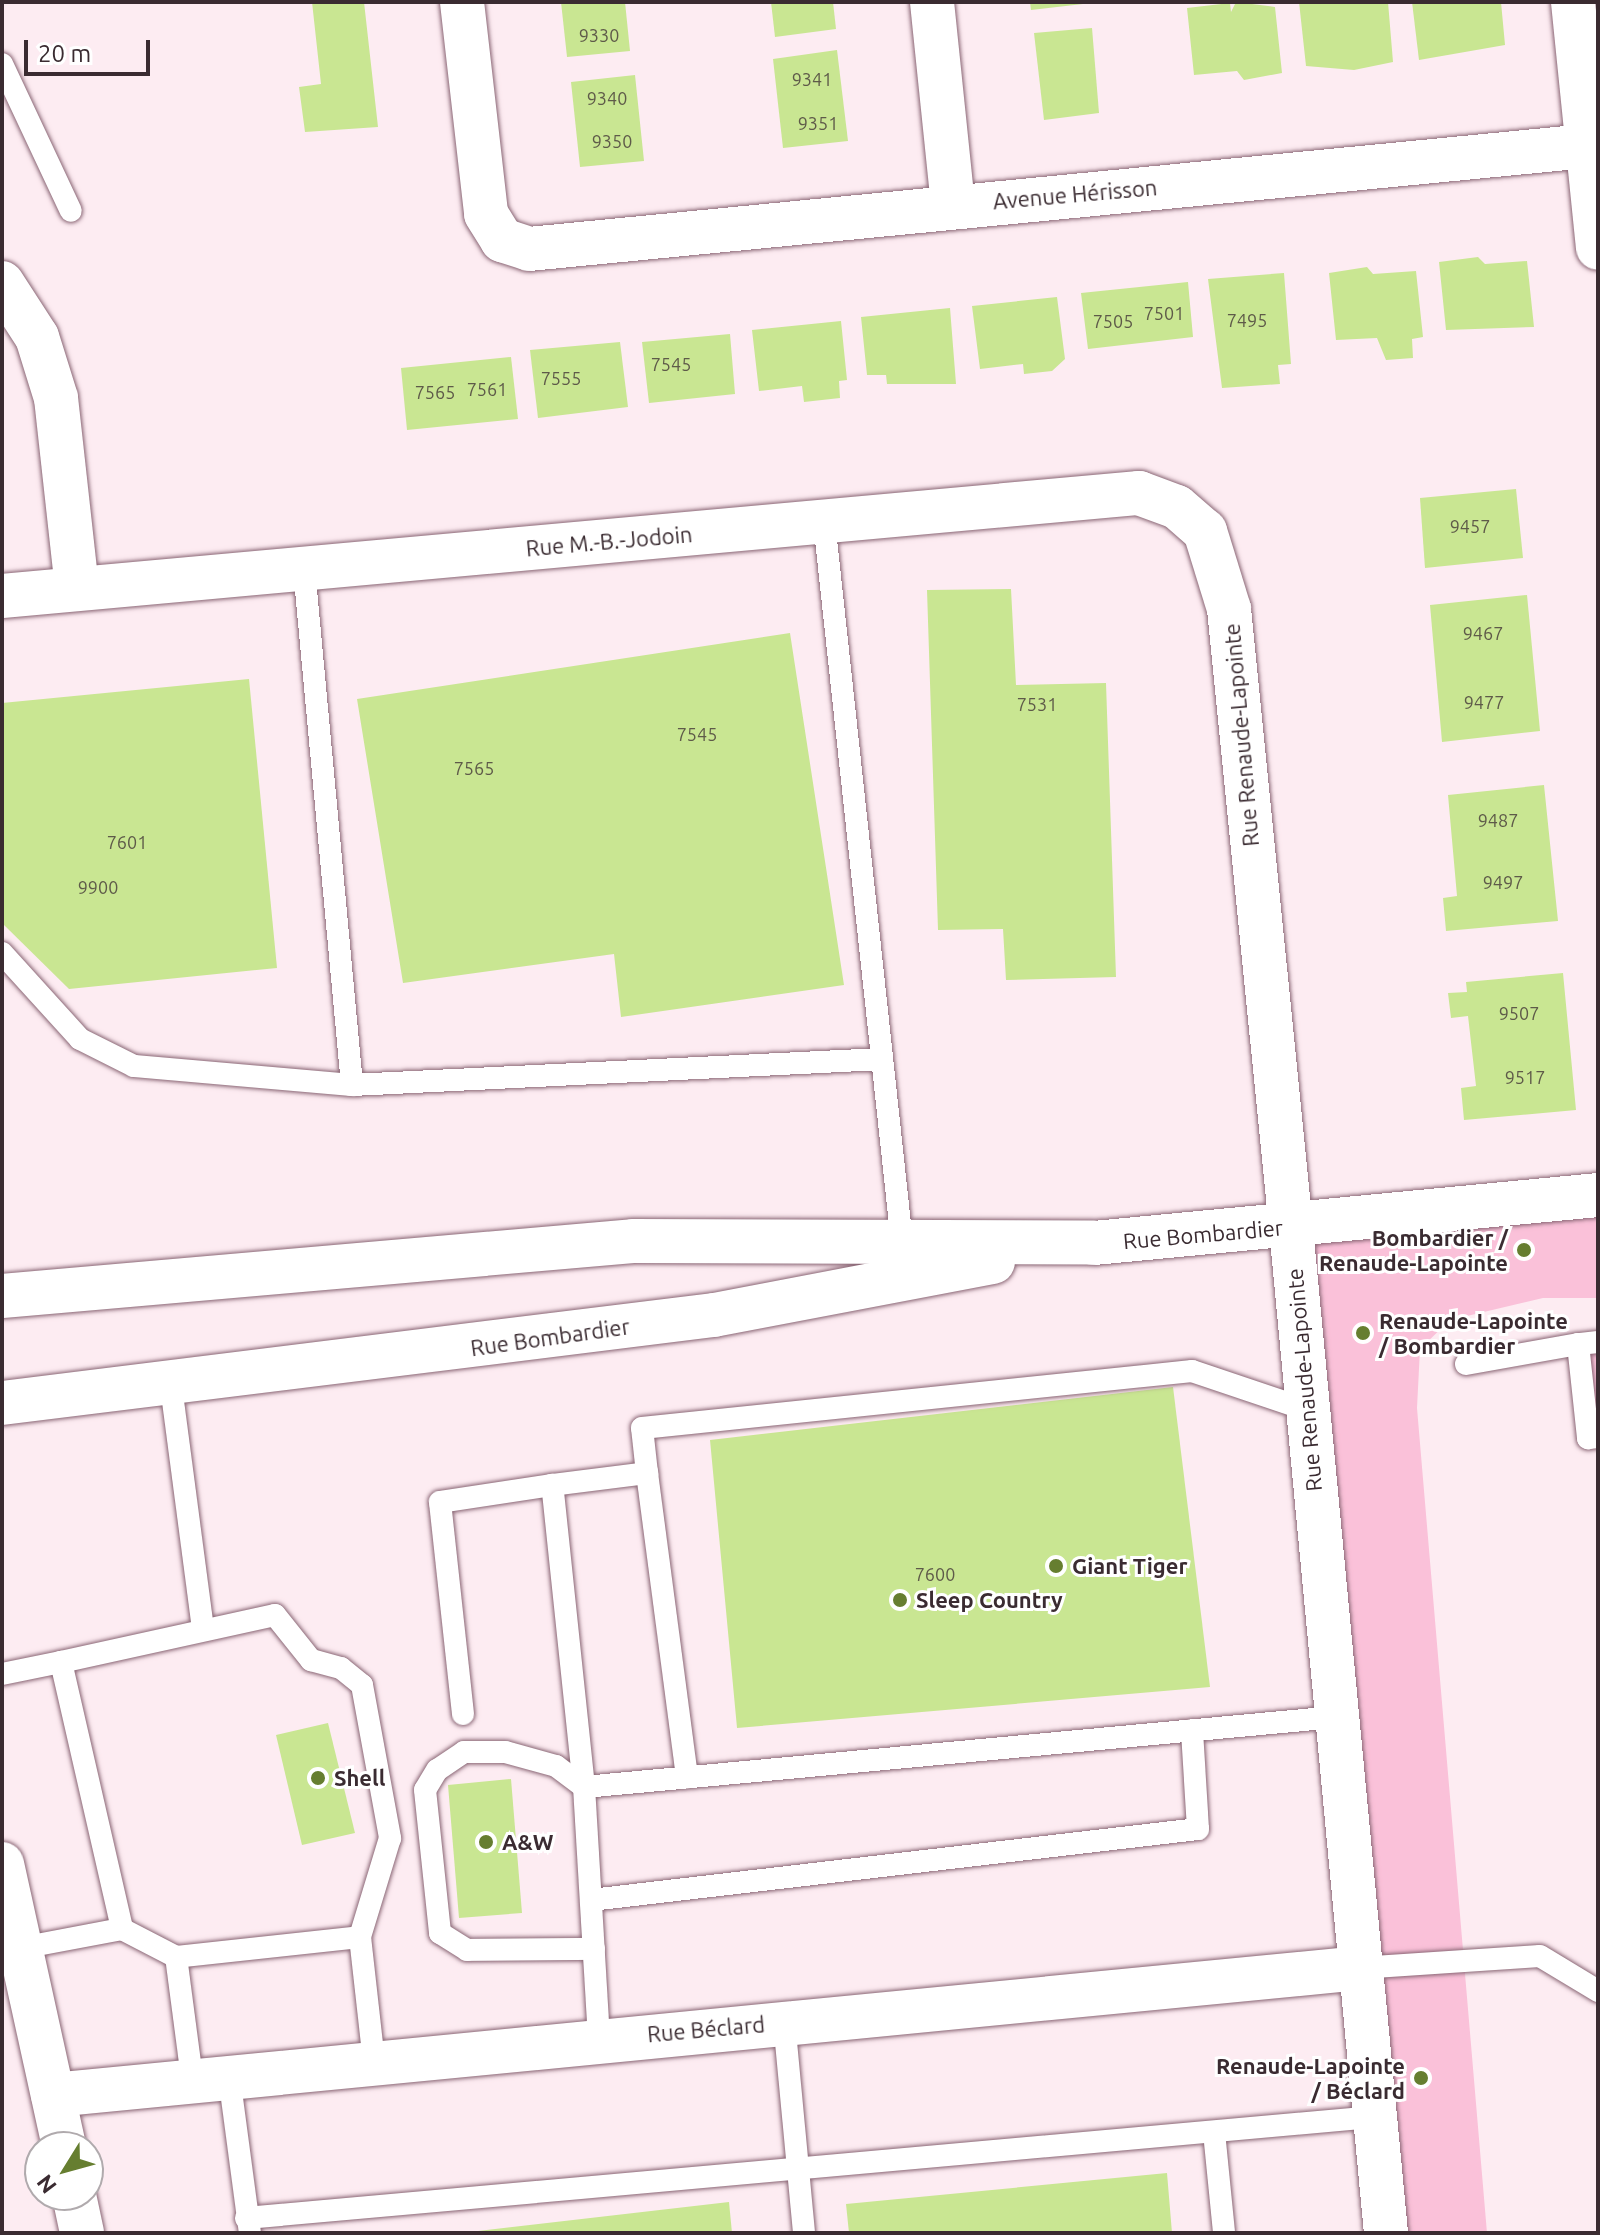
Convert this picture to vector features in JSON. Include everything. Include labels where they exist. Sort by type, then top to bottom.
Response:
[{"type":"street","name":"Avenue Hérisson","points":[[462,2],[486,214],[502,240],[529,249],[562,248],[953,205],[1588,146]]},
{"type":"street","points":[[932,2],[953,205]]},
{"type":"street","points":[[1573,2],[1598,248]]},
{"type":"street","points":[[2,283],[37,337],[56,398],[77,588]]},
{"type":"street","name":"Rue M.-B.-Jodoin","points":[[2,596],[1139,493],[1177,507],[1205,531]]},
{"type":"street","name":"Rue Renaude-Lapointe","points":[[1205,531],[1229,609],[1386,2233]]},
{"type":"street","name":"Rue Bombardier","points":[[2,1296],[633,1241],[1094,1243],[1291,1228],[1598,1195]]},
{"type":"street","name":"Rue Bombardier","points":[[2,1403],[171,1386],[714,1315],[1094,1243]]},
{"type":"street","points":[[2,1864],[61,2131]]},
{"type":"street","name":"Rue Béclard","points":[[53,2095],[784,2021],[1359,1968]]},
{"type":"street","points":[[77,2211],[82,2233]]},
{"type":"lane","points":[[2,64],[71,211]]},
{"type":"lane","points":[[824,521],[902,1242]]},
{"type":"lane","points":[[304,569],[352,1085]]},
{"type":"lane","points":[[2,953],[80,1039],[134,1066],[352,1085],[882,1059]]},
{"type":"lane","points":[[1466,1364],[1588,1343],[1588,1438],[1598,1437]]},
{"type":"lane","points":[[687,1777],[642,1428],[1192,1371],[1305,1409]]},
{"type":"lane","points":[[171,1386],[203,1629]]},
{"type":"lane","points":[[463,1714],[440,1502],[647,1473]]},
{"type":"lane","points":[[552,1485],[584,1787],[599,2039]]},
{"type":"lane","points":[[2,1674],[275,1615],[311,1660],[341,1668],[362,1685],[390,1838],[360,1937],[374,2061]]},
{"type":"lane","points":[[61,1662],[122,1929]]},
{"type":"lane","points":[[594,1949],[467,1950],[440,1933],[425,1790],[437,1770],[464,1752],[518,1755],[556,1766],[584,1787],[1336,1717]]},
{"type":"lane","points":[[591,1900],[1198,1829],[1192,1730]]},
{"type":"lane","points":[[21,1948],[122,1929],[176,1957],[360,1937]]},
{"type":"lane","points":[[1359,1968],[1540,1956],[1598,1991]]},
{"type":"lane","points":[[176,1957],[248,2225],[799,2167],[1374,2117]]},
{"type":"lane","points":[[784,2021],[804,2233]]},
{"type":"lane","points":[[1214,2132],[1224,2233]]},
{"type":"shaded area","points":[[1598,1196],[1598,1298],[1543,1298],[1450,1320],[1420,1349],[1417,1408],[1487,2233],[1386,2233],[1291,1228]]},
{"type":"shaded area","points":[[1598,1342],[1598,1437],[1578,1344]]},
{"type":"building","points":[[312,2],[364,2],[378,127],[305,132],[299,87],[321,84]]},
{"type":"building","points":[[561,2],[625,2],[630,51],[567,57]]},
{"type":"building","points":[[771,2],[833,2],[836,29],[775,37]]},
{"type":"building","points":[[1030,2],[1083,2],[1083,4],[1031,10]]},
{"type":"building","points":[[1236,2],[1275,7],[1282,73],[1244,80],[1237,71],[1194,75],[1187,8],[1230,3],[1231,12]]},
{"type":"building","points":[[1299,2],[1388,2],[1393,62],[1354,70],[1306,66]]},
{"type":"building","points":[[1412,2],[1501,2],[1505,45],[1419,60]]},
{"type":"building","points":[[1092,28],[1099,113],[1044,120],[1034,33]]},
{"type":"building","points":[[837,50],[848,141],[783,148],[773,59]]},
{"type":"building","points":[[635,75],[644,161],[580,167],[571,82]]},
{"type":"building","points":[[1478,257],[1485,264],[1527,261],[1534,327],[1446,330],[1439,262]]},
{"type":"building","points":[[1367,267],[1373,274],[1416,271],[1423,337],[1412,339],[1413,358],[1386,360],[1377,338],[1336,340],[1329,273]]},
{"type":"building","points":[[1284,273],[1291,364],[1278,365],[1280,384],[1222,388],[1208,279]]},
{"type":"building","points":[[1188,282],[1193,337],[1088,349],[1081,293]]},
{"type":"building","points":[[1057,297],[1065,359],[1052,371],[1024,374],[1023,364],[980,369],[972,306]]},
{"type":"building","points":[[950,308],[956,384],[887,384],[886,375],[867,375],[861,317]]},
{"type":"building","points":[[841,321],[847,380],[839,381],[840,398],[804,402],[802,386],[759,391],[752,330]]},
{"type":"building","points":[[730,334],[735,394],[649,403],[642,342]]},
{"type":"building","points":[[620,342],[628,407],[538,418],[530,350]]},
{"type":"building","points":[[511,357],[518,419],[407,430],[401,368]]},
{"type":"building","points":[[1516,489],[1523,558],[1425,568],[1420,498]]},
{"type":"building","points":[[1011,589],[1016,685],[1106,683],[1116,977],[1006,980],[1003,929],[938,930],[927,590]]},
{"type":"building","points":[[1527,595],[1540,731],[1442,742],[1430,605]]},
{"type":"building","points":[[790,633],[844,985],[621,1017],[614,954],[403,983],[357,699]]},
{"type":"building","points":[[249,679],[277,968],[69,989],[4,925],[2,703]]},
{"type":"building","points":[[1544,785],[1558,921],[1446,931],[1443,898],[1457,896],[1448,795]]},
{"type":"building","points":[[1563,973],[1576,1110],[1464,1120],[1461,1088],[1476,1086],[1468,1016],[1451,1018],[1448,993],[1467,992],[1466,982]]},
{"type":"building","points":[[1173,1387],[1210,1687],[737,1728],[710,1440]]},
{"type":"building","points":[[328,1723],[355,1833],[302,1845],[276,1735]]},
{"type":"building","points":[[511,1779],[522,1913],[459,1918],[448,1785]]},
{"type":"building","points":[[1167,2173],[1172,2233],[849,2233],[846,2204]]},
{"type":"building","points":[[729,2202],[732,2233],[478,2231]]},
{"type":"place","name":"Bombardier / Renaude-Lapointe","points":[[1524,1250]]},
{"type":"place","name":"Renaude-Lapointe / Bombardier","points":[[1363,1333]]},
{"type":"place","name":"Giant Tiger","points":[[1056,1566]]},
{"type":"place","name":"Sleep Country","points":[[900,1600]]},
{"type":"place","name":"Shell","points":[[318,1778]]},
{"type":"place","name":"A&W","points":[[486,1842]]},
{"type":"place","name":"Renaude-Lapointe / Béclard","points":[[1421,2078]]}]
